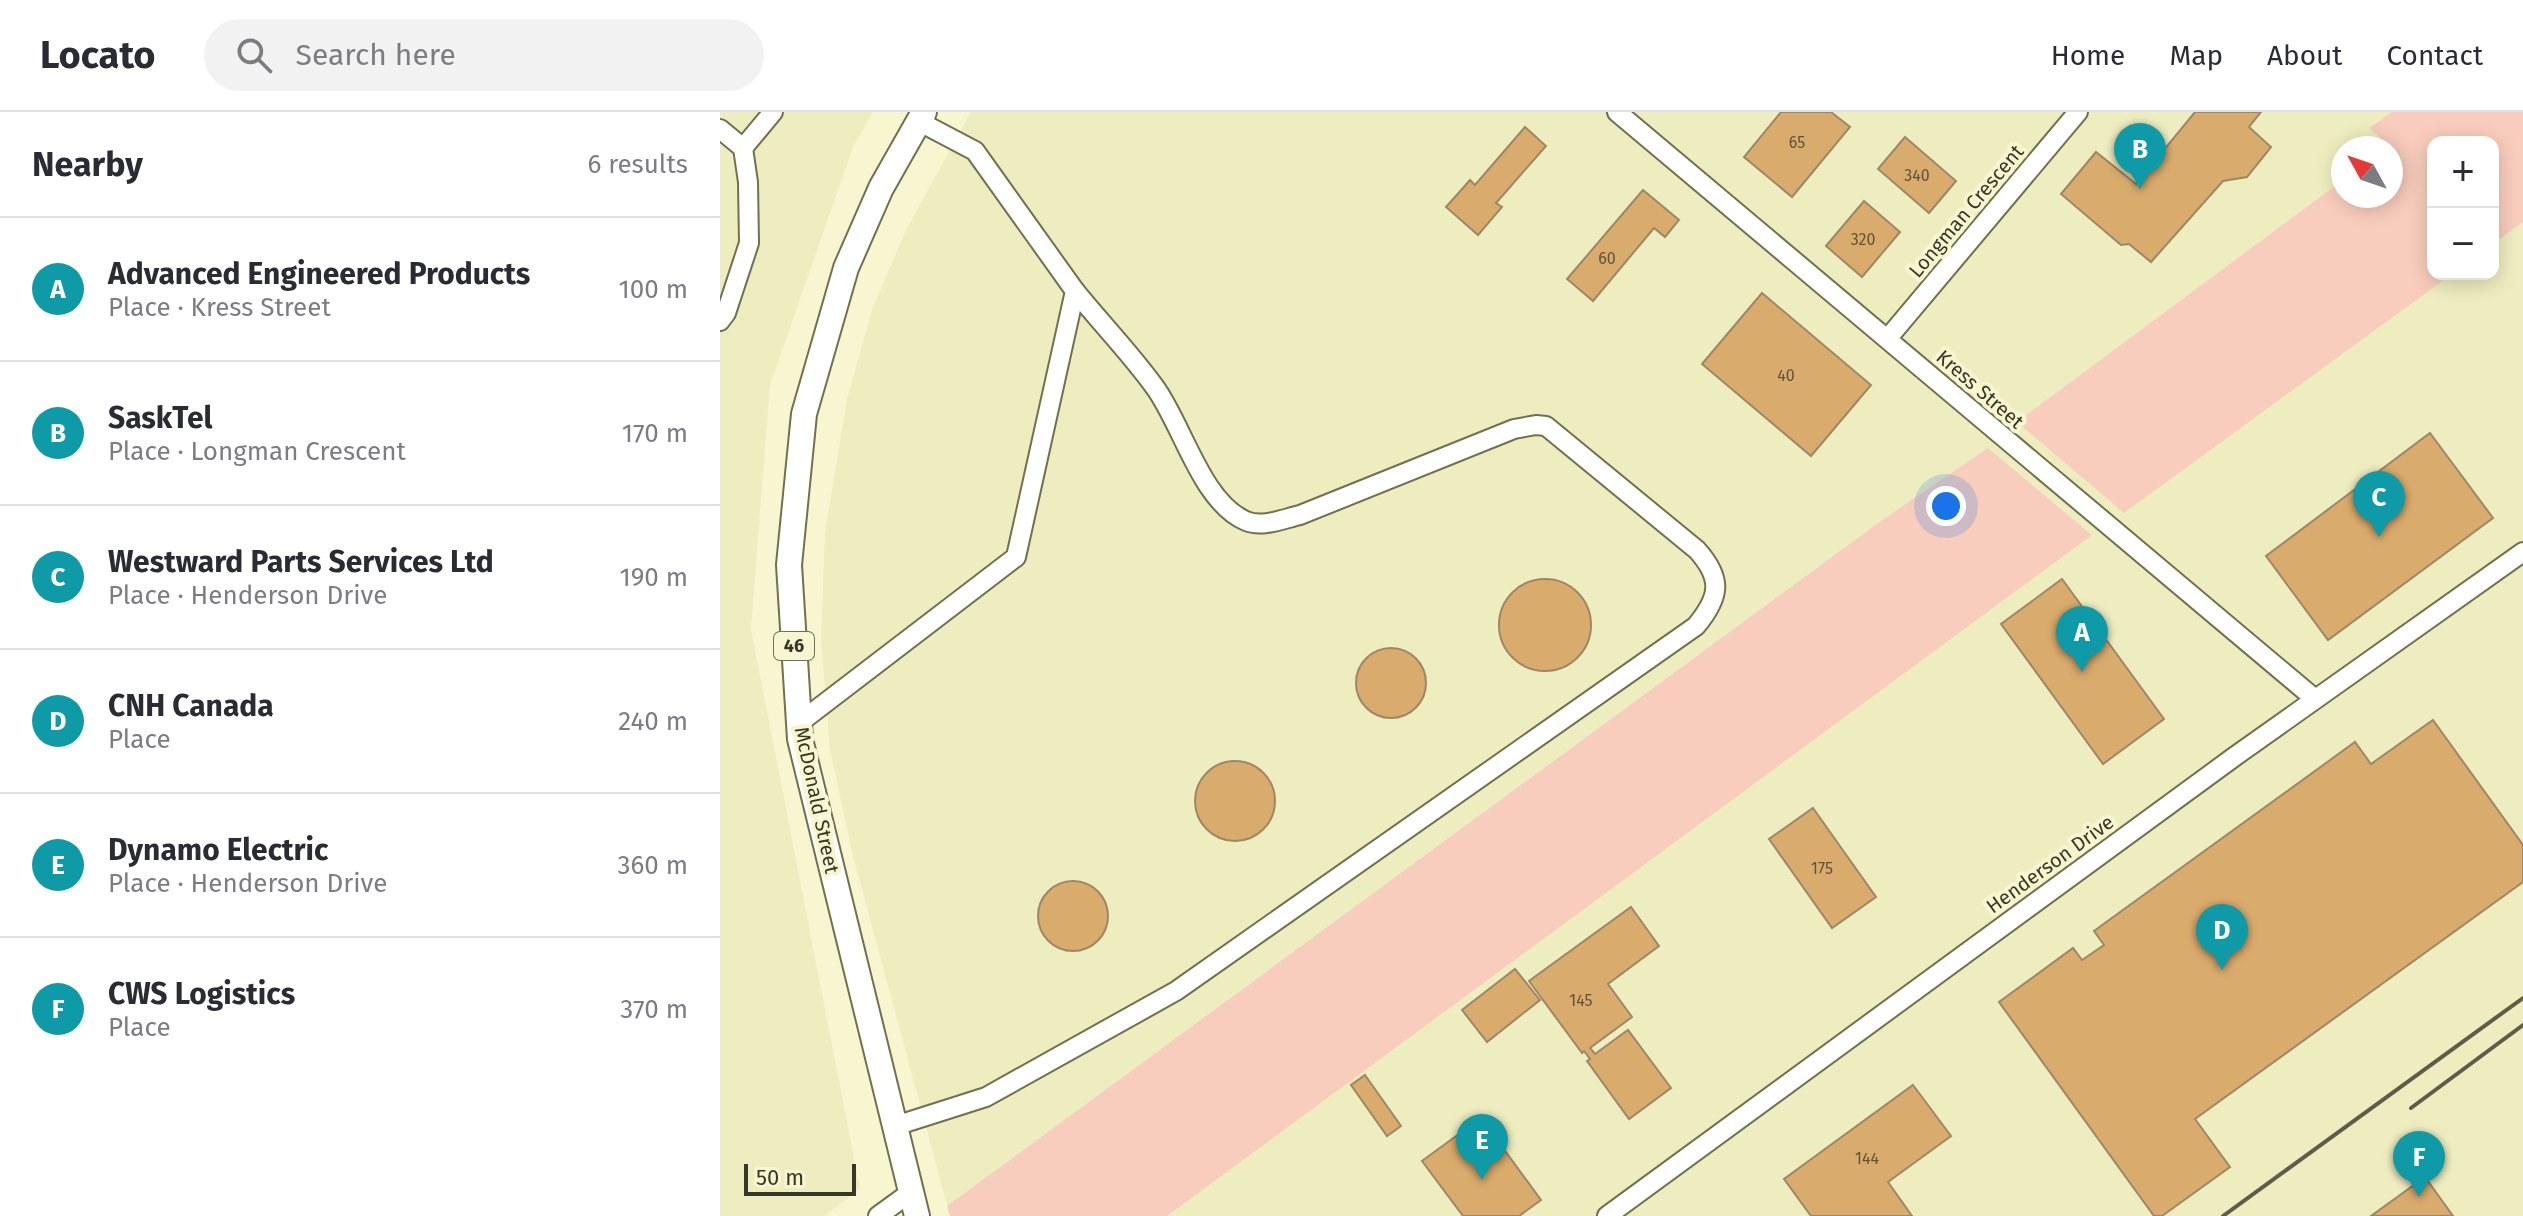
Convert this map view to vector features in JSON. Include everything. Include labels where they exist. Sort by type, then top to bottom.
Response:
[{"type":"main road","name":"McDonald Street","points":[[917,1216],[800,739],[789,565],[804,414],[846,268],[881,188],[921,116]]},
{"type":"street","points":[[743,148],[773,112]]},
{"type":"street","name":"Kress Street","points":[[1617,112],[2315,699]]},
{"type":"street","name":"Longman Crescent","points":[[1888,338],[2078,112]]},
{"type":"street","points":[[895,1126],[986,1097],[1176,991],[1696,626],[1710,609],[1716,577],[1697,550],[1546,426],[1514,429],[1300,515],[1263,524],[1247,522],[1230,510],[1207,484],[1156,387],[1075,291],[975,151],[921,116]]},
{"type":"street","points":[[720,129],[743,148],[748,182],[749,243],[726,313],[720,321]]},
{"type":"street","points":[[799,723],[1016,557],[1075,291]]},
{"type":"street","name":"Henderson Drive","points":[[1607,1216],[2315,699],[2523,552]]},
{"type":"street","points":[[878,1216],[911,1192]]},
{"type":"shaded area","points":[[720,112],[873,112],[853,147],[770,385],[751,629],[860,1189],[824,1216],[720,1216]]},
{"type":"shaded area","points":[[971,112],[2523,112],[2523,1216],[950,1216],[853,856],[830,750],[821,638],[825,533],[847,399],[872,310],[906,230]]},
{"type":"shaded area","points":[[2392,112],[2523,112],[2523,222],[2499,240],[2499,136],[2427,136],[2427,280],[2444,280],[2124,513],[2017,422],[2331,189],[2331,208],[2403,208],[2403,136],[2378,136],[2369,128]]},
{"type":"shaded area","points":[[1988,448],[2092,535],[1167,1216],[950,1216],[947,1206],[1881,521]]},
{"type":"building","points":[[1781,112],[1831,112],[1850,127],[1792,197],[1744,157]]},
{"type":"building","points":[[2195,112],[2261,112],[2249,127],[2271,147],[2247,177],[2223,181],[2151,262],[2129,244],[2121,245],[2061,194],[2096,152],[2136,184]]},
{"type":"building","points":[[1525,127],[1546,146],[1496,203],[1502,207],[1478,235],[1446,207],[1470,180],[1475,185]]},
{"type":"building","points":[[1905,137],[1956,181],[1929,213],[1878,169]]},
{"type":"building","points":[[1643,190],[1679,220],[1665,237],[1654,228],[1593,301],[1567,279]]},
{"type":"building","points":[[1864,201],[1900,232],[1862,277],[1826,246]]},
{"type":"building","points":[[1762,293],[1871,385],[1811,456],[1702,364]]},
{"type":"building","points":[[2430,433],[2493,518],[2328,640],[2266,556]]},
{"type":"building","points":[[1545,579],[1562,583],[1577,593],[1587,608],[1591,625],[1587,642],[1577,657],[1562,667],[1545,671],[1528,667],[1513,657],[1503,642],[1499,625],[1503,608],[1513,593],[1528,583]]},
{"type":"building","points":[[2062,579],[2164,719],[2103,764],[2001,624]]},
{"type":"building","points":[[1391,648],[1410,654],[1420,664],[1426,683],[1420,702],[1410,712],[1391,718],[1372,712],[1362,702],[1356,683],[1362,664],[1372,654]]},
{"type":"building","points":[[2433,720],[2523,845],[2523,882],[2195,1119],[2230,1167],[2162,1216],[2154,1216],[1999,1002],[2073,948],[2082,960],[2104,945],[2094,931],[2355,742],[2371,764]]},
{"type":"building","points":[[1227,761],[1243,761],[1264,772],[1275,793],[1275,809],[1264,830],[1243,841],[1227,841],[1213,835],[1201,823],[1195,809],[1195,793],[1201,779],[1213,767]]},
{"type":"building","points":[[1813,808],[1876,897],[1832,928],[1769,839]]},
{"type":"building","points":[[1073,881],[1098,891],[1108,916],[1098,941],[1073,951],[1048,941],[1038,916],[1048,891]]},
{"type":"building","points":[[1631,907],[1659,946],[1608,984],[1632,1017],[1590,1048],[1595,1054],[1628,1030],[1671,1088],[1629,1119],[1587,1061],[1590,1059],[1584,1051],[1582,1053],[1529,981]]},
{"type":"building","points":[[1515,969],[1540,1000],[1487,1042],[1462,1010]]},
{"type":"building","points":[[1365,1075],[1401,1126],[1387,1136],[1351,1085]]},
{"type":"building","points":[[1913,1085],[1951,1136],[1888,1182],[1912,1216],[1811,1216],[1784,1179]]},
{"type":"building","points":[[1481,1118],[1541,1200],[1519,1216],[1463,1216],[1422,1161]]},
{"type":"building","points":[[2425,1177],[2453,1216],[2371,1216]]},
{"type":"railway","points":[[2223,1216],[2523,998]]},
{"type":"railway","points":[[2411,1108],[2523,1025]]},
{"type":"place","name":"SaskTel","points":[[2140,189]]},
{"type":"place","name":"Westward Parts Services Ltd","points":[[2379,537]]},
{"type":"place","name":"Advanced Engineered Products","points":[[2082,672]]},
{"type":"place","name":"CNH Canada","points":[[2222,970]]},
{"type":"place","name":"Dynamo Electric","points":[[1482,1180]]},
{"type":"place","name":"CWS Logistics","points":[[2419,1197]]}]
